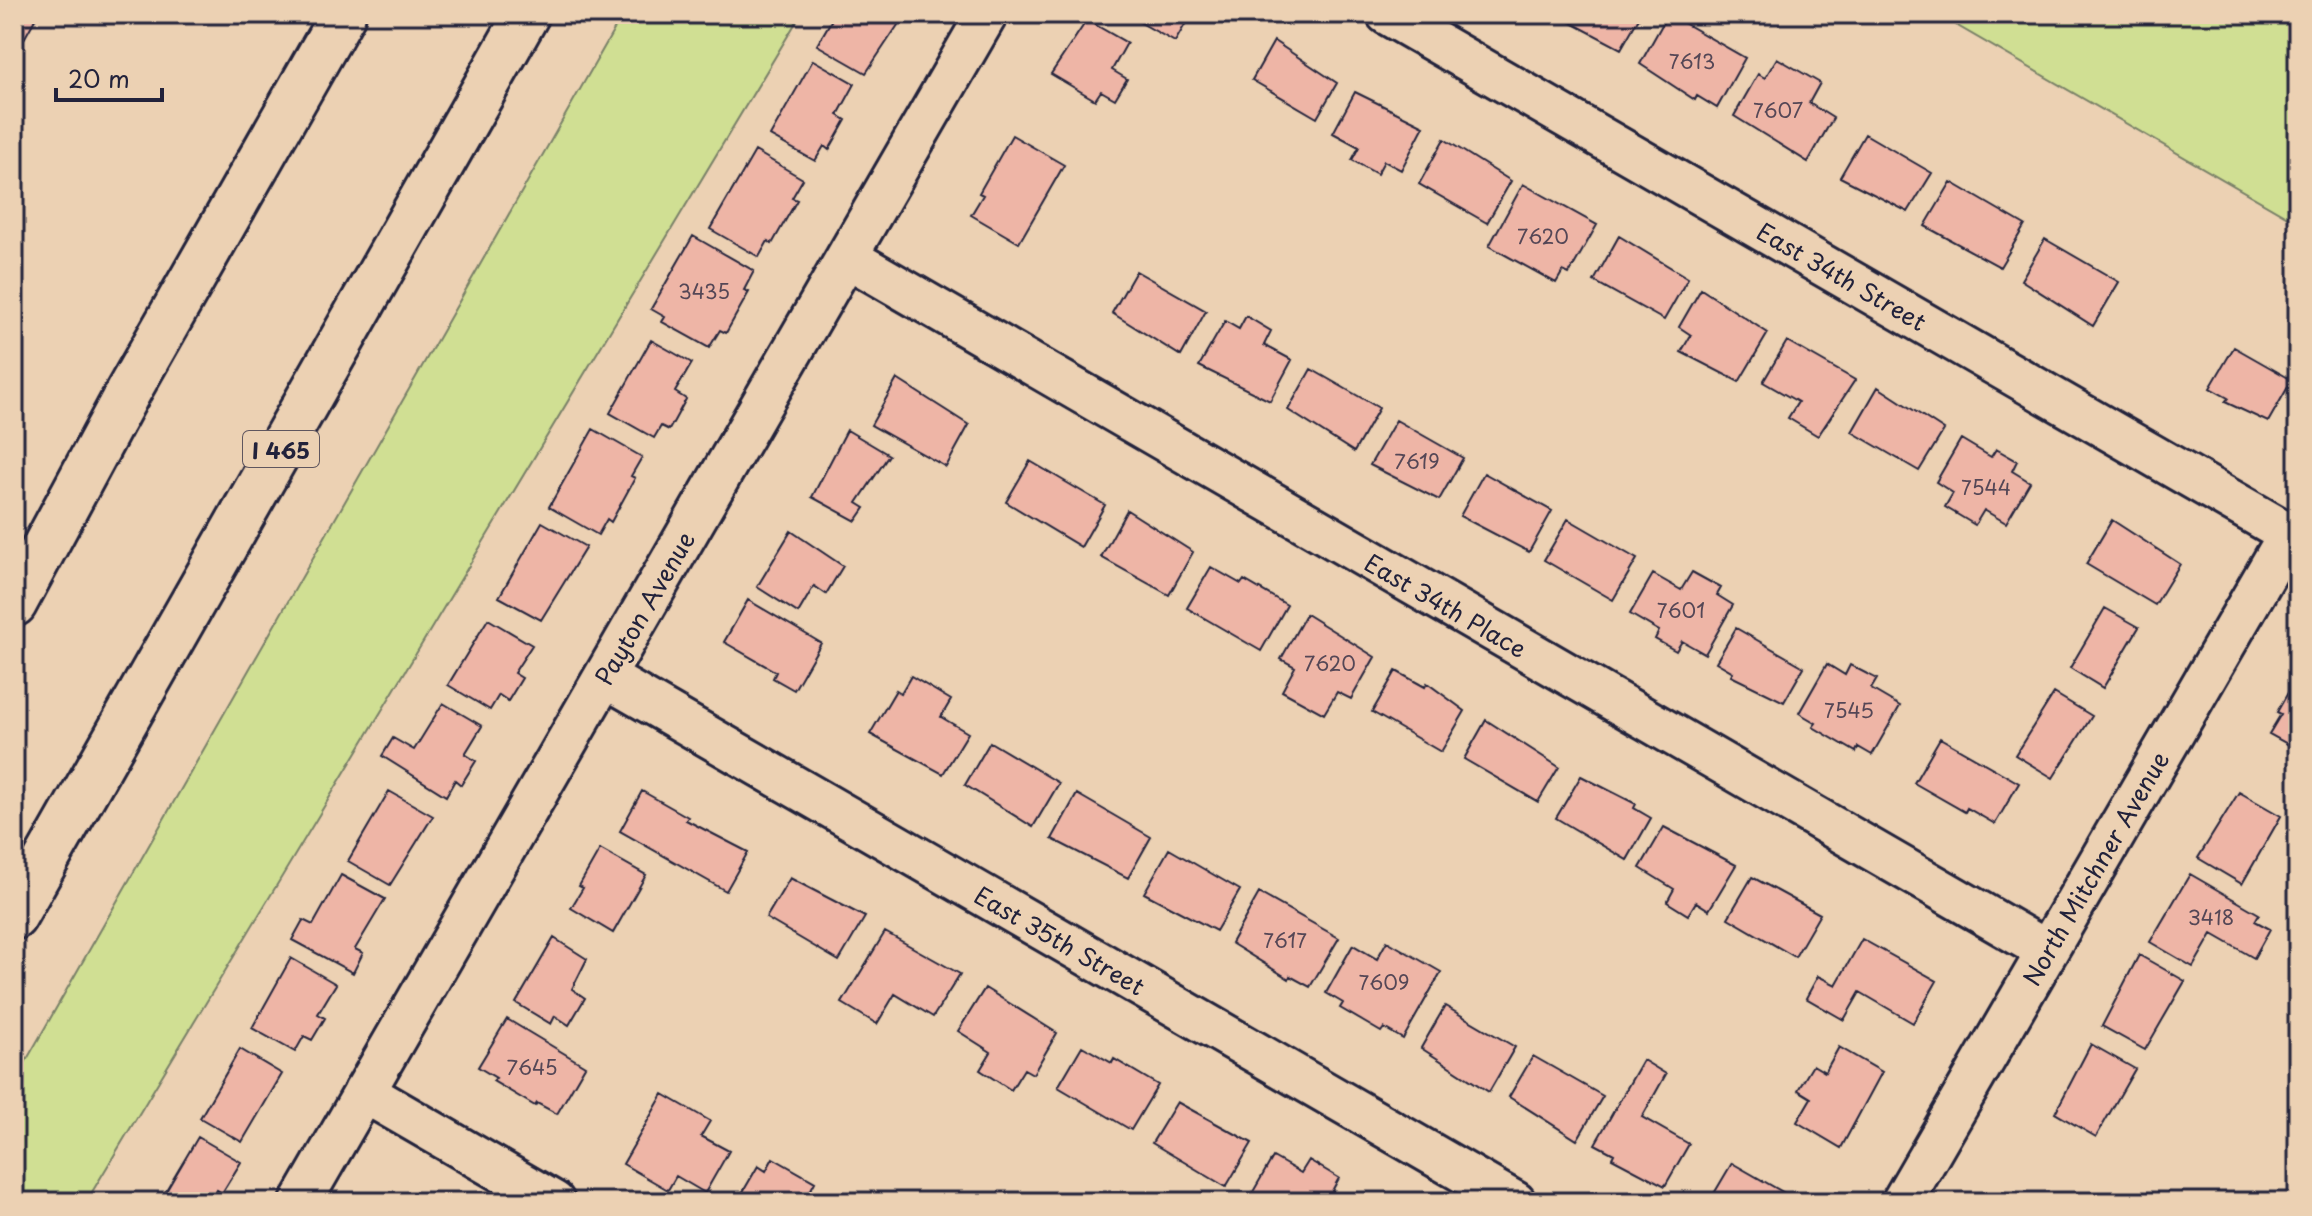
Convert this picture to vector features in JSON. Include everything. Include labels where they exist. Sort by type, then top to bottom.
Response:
[{"type":"highway","points":[[14,604],[128,392],[343,14]]},
{"type":"highway","name":"I 465","points":[[14,917],[527,14]]},
{"type":"street","name":"Payton Avenue","points":[[301,1202],[987,14]]},
{"type":"street","name":"East 34th Street","points":[[1387,14],[2293,536]]},
{"type":"street","name":"East 34th Place","points":[[847,257],[2047,951]]},
{"type":"street","name":"North Mitchner Avenue","points":[[1902,1202],[2293,536]]},
{"type":"street","name":"East 35th Street","points":[[605,677],[1515,1202]]},
{"type":"street","points":[[364,1092],[554,1202]]},
{"type":"green space","points":[[623,14],[801,14],[86,1202],[14,1202],[14,1082]]},
{"type":"green space","points":[[1937,14],[2298,14],[2298,223]]},
{"type":"building","points":[[14,14],[38,14],[14,57]]},
{"type":"building","points":[[835,14],[904,16],[866,73],[817,45]]},
{"type":"building","points":[[1125,14],[1191,14],[1175,42]]},
{"type":"building","points":[[1555,14],[1641,14],[1621,49]]},
{"type":"building","points":[[1668,14],[1745,58],[1717,108],[1697,96],[1695,100],[1640,64]]},
{"type":"building","points":[[1087,20],[1127,43],[1112,70],[1127,79],[1115,99],[1101,91],[1095,100],[1051,74]]},
{"type":"building","points":[[1274,41],[1337,83],[1317,118],[1252,80]]},
{"type":"building","points":[[1777,58],[1820,83],[1809,103],[1833,118],[1808,162],[1734,116],[1758,74],[1765,78]]},
{"type":"building","points":[[813,60],[855,84],[838,115],[846,120],[829,150],[824,146],[815,161],[770,136]]},
{"type":"building","points":[[1355,92],[1424,126],[1401,170],[1384,161],[1377,174],[1352,160],[1359,147],[1333,133]]},
{"type":"building","points":[[1865,134],[1932,173],[1908,212],[1840,177]]},
{"type":"building","points":[[1012,135],[1064,165],[1019,243],[971,215],[983,195],[979,193]]},
{"type":"building","points":[[1444,139],[1511,181],[1487,223],[1419,184]]},
{"type":"building","points":[[755,151],[803,179],[792,198],[797,200],[772,244],[768,241],[759,257],[710,229]]},
{"type":"building","points":[[1951,182],[2025,225],[2000,267],[1925,226]]},
{"type":"building","points":[[1523,184],[1597,225],[1569,274],[1563,271],[1556,283],[1489,246]]},
{"type":"building","points":[[693,236],[754,271],[744,290],[749,292],[726,333],[720,330],[709,348],[662,322],[665,317],[651,309]]},
{"type":"building","points":[[1619,236],[1688,278],[1664,320],[1594,281]]},
{"type":"building","points":[[2045,239],[2119,282],[2093,326],[2021,280]]},
{"type":"building","points":[[1136,271],[1206,311],[1181,356],[1112,313]]},
{"type":"building","points":[[1701,289],[1768,333],[1739,382],[1681,352],[1691,335],[1679,327]]},
{"type":"building","points":[[1246,316],[1271,331],[1264,345],[1292,360],[1270,401],[1199,366],[1225,321],[1239,329]]},
{"type":"building","points":[[651,340],[692,363],[675,392],[686,399],[669,430],[661,426],[654,438],[610,413]]},
{"type":"building","points":[[1787,341],[1855,380],[1818,436],[1788,418],[1798,402],[1763,382]]},
{"type":"building","points":[[2234,347],[2292,380],[2268,422],[2225,402],[2228,398],[2210,388]]},
{"type":"building","points":[[1311,369],[1379,408],[1354,452],[1288,410]]},
{"type":"building","points":[[897,379],[969,425],[946,467],[871,425]]},
{"type":"building","points":[[1878,387],[1944,430],[1919,471],[1852,432]]},
{"type":"building","points":[[1396,420],[1463,458],[1439,500],[1370,465]]},
{"type":"building","points":[[593,429],[642,457],[631,476],[635,478],[611,522],[607,519],[598,535],[549,507]]},
{"type":"building","points":[[847,430],[889,455],[857,503],[865,508],[856,521],[812,497]]},
{"type":"building","points":[[1961,439],[1991,457],[1996,449],[2017,461],[2012,471],[2030,482],[2006,523],[1984,510],[1975,525],[1945,507],[1953,493],[1936,482]]},
{"type":"building","points":[[1030,461],[1105,505],[1081,547],[1006,502]]},
{"type":"building","points":[[1484,473],[1552,511],[1529,552],[1460,516]]},
{"type":"building","points":[[1127,510],[1193,552],[1169,595],[1101,557]]},
{"type":"building","points":[[1568,519],[1637,559],[1613,600],[1544,560]]},
{"type":"building","points":[[2112,520],[2180,564],[2155,605],[2086,564]]},
{"type":"building","points":[[542,522],[586,547],[541,620],[499,597]]},
{"type":"building","points":[[791,531],[843,566],[826,594],[814,586],[798,613],[757,587]]},
{"type":"building","points":[[1211,567],[1241,584],[1244,580],[1287,605],[1261,651],[1187,608]]},
{"type":"building","points":[[1692,572],[1721,588],[1717,595],[1733,605],[1705,654],[1682,641],[1676,651],[1655,639],[1659,631],[1630,614],[1653,574],[1681,590]]},
{"type":"building","points":[[748,600],[821,643],[794,690],[773,678],[776,672],[724,642]]},
{"type":"building","points":[[2105,608],[2139,627],[2103,688],[2070,668]]},
{"type":"building","points":[[1306,614],[1375,657],[1351,699],[1337,692],[1324,714],[1282,691],[1295,667],[1281,659]]},
{"type":"building","points":[[488,619],[532,645],[514,673],[522,678],[508,701],[499,695],[490,710],[448,685]]},
{"type":"building","points":[[1736,628],[1804,667],[1784,702],[1731,676],[1733,672],[1716,662]]},
{"type":"building","points":[[1827,664],[1845,675],[1850,665],[1877,679],[1871,689],[1900,706],[1872,755],[1858,747],[1856,752],[1813,727],[1816,723],[1799,713]]},
{"type":"building","points":[[1396,671],[1425,687],[1427,683],[1465,711],[1441,752],[1372,712]]},
{"type":"building","points":[[2298,675],[2298,750],[2269,734],[2281,714],[2277,712]]},
{"type":"building","points":[[911,676],[951,700],[941,717],[968,733],[943,774],[870,734],[896,690],[901,693]]},
{"type":"building","points":[[2054,693],[2092,716],[2053,778],[2015,755]]},
{"type":"building","points":[[443,703],[482,726],[465,754],[476,761],[461,785],[455,780],[446,796],[382,756],[393,738],[414,750]]},
{"type":"building","points":[[1486,720],[1559,767],[1538,802],[1464,759]]},
{"type":"building","points":[[1940,738],[2019,783],[1995,824],[1967,808],[1965,812],[1914,783]]},
{"type":"building","points":[[990,742],[1059,783],[1033,827],[965,785]]},
{"type":"building","points":[[1581,776],[1636,804],[1634,808],[1651,818],[1627,860],[1556,818]]},
{"type":"building","points":[[389,791],[433,816],[390,885],[348,861]]},
{"type":"building","points":[[642,791],[688,817],[686,820],[748,852],[726,891],[620,831]]},
{"type":"building","points":[[2239,792],[2281,816],[2242,884],[2198,858]]},
{"type":"building","points":[[1077,794],[1151,837],[1128,878],[1052,839]]},
{"type":"building","points":[[1664,827],[1736,865],[1709,910],[1696,902],[1688,915],[1667,902],[1674,889],[1640,868]]},
{"type":"building","points":[[600,849],[646,875],[613,933],[571,908],[583,888],[579,886]]},
{"type":"building","points":[[1169,849],[1240,890],[1216,931],[1144,893]]},
{"type":"building","points":[[2190,874],[2259,914],[2255,921],[2270,929],[2254,958],[2212,934],[2193,967],[2150,942]]},
{"type":"building","points":[[341,875],[385,899],[355,949],[363,953],[353,973],[292,940],[303,920],[313,925]]},
{"type":"building","points":[[1752,877],[1820,914],[1795,957],[1728,918]]},
{"type":"building","points":[[790,878],[865,917],[839,961],[766,918]]},
{"type":"building","points":[[1259,893],[1339,938],[1310,987],[1290,976],[1289,979],[1231,943]]},
{"type":"building","points":[[885,932],[960,974],[933,1017],[895,994],[877,1024],[842,1003]]},
{"type":"building","points":[[554,938],[587,959],[572,989],[585,998],[569,1025],[555,1016],[551,1024],[516,1003]]},
{"type":"building","points":[[1862,939],[1937,981],[1913,1023],[1860,992],[1844,1020],[1806,998],[1818,976],[1836,985]]},
{"type":"building","points":[[1387,941],[1441,972],[1403,1039],[1384,1028],[1381,1032],[1340,1008],[1343,1003],[1326,993],[1353,945],[1377,959]]},
{"type":"building","points":[[2139,955],[2185,981],[2145,1050],[2102,1026]]},
{"type":"building","points":[[291,958],[336,984],[318,1014],[325,1018],[312,1040],[304,1036],[295,1052],[252,1028]]},
{"type":"building","points":[[985,988],[1057,1033],[1033,1074],[1024,1069],[1011,1090],[980,1070],[991,1052],[958,1031]]},
{"type":"building","points":[[1445,1006],[1515,1047],[1489,1092],[1421,1048]]},
{"type":"building","points":[[507,1019],[585,1066],[557,1114],[537,1103],[535,1106],[493,1081],[496,1078],[478,1067]]},
{"type":"building","points":[[2091,1044],[2135,1069],[2096,1137],[2055,1113]]},
{"type":"building","points":[[1082,1046],[1112,1063],[1114,1059],[1158,1085],[1131,1130],[1058,1087]]},
{"type":"building","points":[[1839,1047],[1882,1072],[1841,1148],[1797,1122],[1811,1098],[1798,1090],[1813,1065],[1825,1072]]},
{"type":"building","points":[[240,1049],[282,1074],[242,1142],[200,1118]]},
{"type":"building","points":[[1533,1056],[1603,1096],[1577,1140],[1509,1097]]},
{"type":"building","points":[[1643,1060],[1666,1074],[1642,1117],[1689,1144],[1665,1186],[1612,1158],[1614,1154],[1595,1144]]},
{"type":"building","points":[[663,1094],[710,1121],[701,1136],[729,1151],[705,1193],[676,1176],[668,1190],[623,1164]]},
{"type":"building","points":[[1177,1102],[1252,1143],[1226,1187],[1152,1143]]},
{"type":"building","points":[[198,1137],[241,1162],[222,1193],[217,1190],[210,1202],[180,1202],[165,1193]]},
{"type":"building","points":[[1273,1157],[1301,1173],[1309,1160],[1339,1178],[1332,1191],[1348,1202],[1259,1202],[1250,1197]]},
{"type":"building","points":[[773,1158],[815,1182],[808,1195],[819,1202],[737,1202],[758,1166],[766,1171]]},
{"type":"building","points":[[1732,1163],[1800,1202],[1709,1202]]}]
